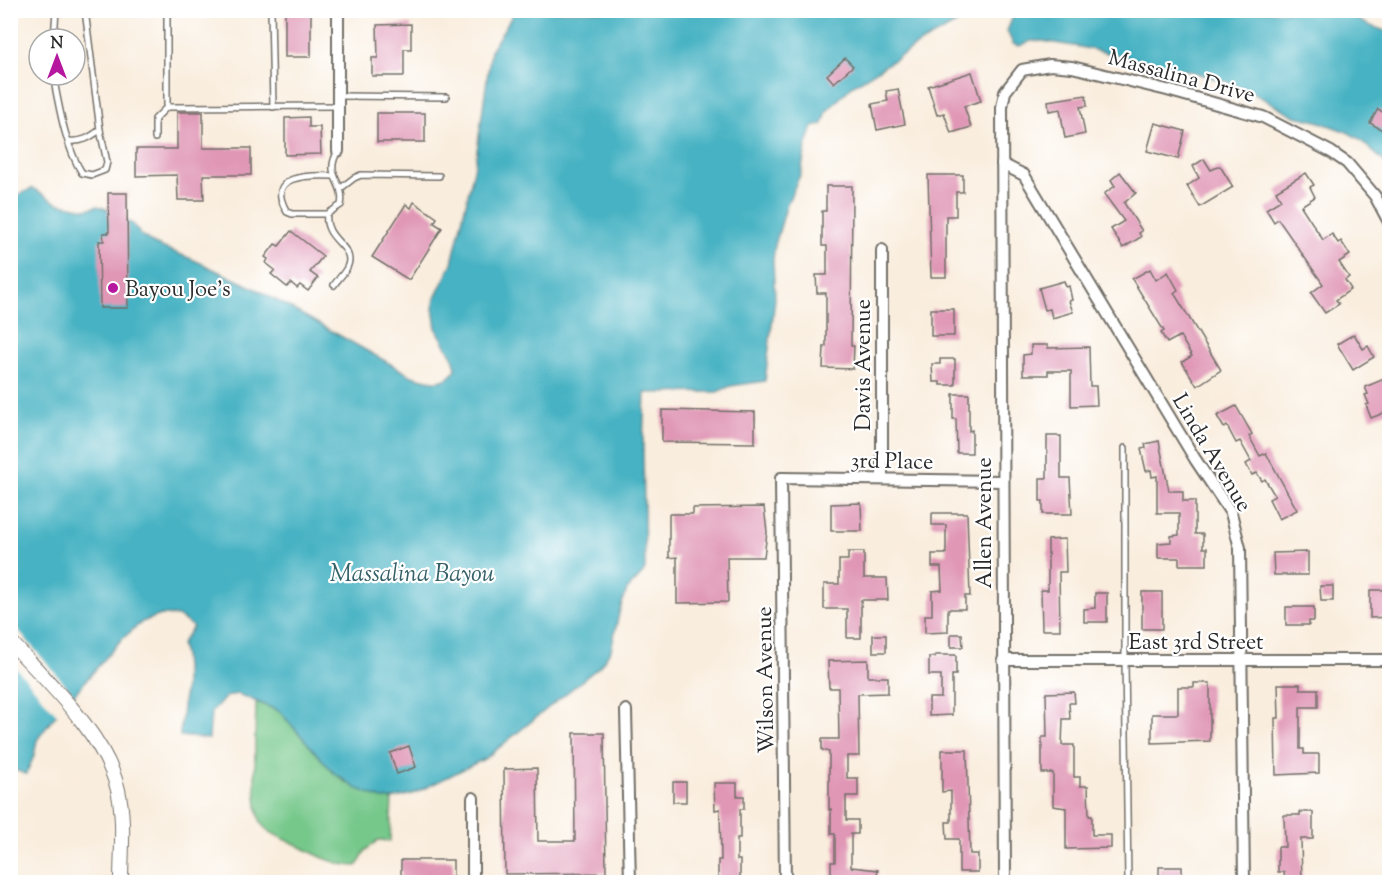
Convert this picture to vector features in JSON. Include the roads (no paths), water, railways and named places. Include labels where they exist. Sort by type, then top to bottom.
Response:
[{"type":"street","points":[[338,10],[338,151]]},
{"type":"street","name":"Massalina Drive","points":[[1002,164],[1002,107],[1005,92],[1022,70],[1050,65],[1072,68],[1167,90],[1263,117],[1347,163],[1374,196],[1389,224]]},
{"type":"street","name":"Allen Avenue","points":[[1002,164],[1005,882]]},
{"type":"street","name":"Linda Avenue","points":[[1002,164],[1024,176],[1195,459],[1231,513],[1240,548],[1244,882]]},
{"type":"street","name":"Davis Avenue","points":[[882,250],[882,479]]},
{"type":"street","name":"3rd Place","points":[[781,478],[1003,481]]},
{"type":"street","name":"Wilson Avenue","points":[[781,478],[785,882]]},
{"type":"street","points":[[10,641],[70,708],[100,748],[116,784],[121,812],[121,882]]},
{"type":"street","name":"East 3rd Street","points":[[1003,660],[1389,660]]},
{"type":"street","points":[[626,710],[630,882]]},
{"type":"street","points":[[473,798],[473,882]]},
{"type":"lane","points":[[55,27],[56,10]]},
{"type":"lane","points":[[55,87],[62,124],[76,165],[82,173],[93,175],[105,170],[107,162],[100,130],[85,10]]},
{"type":"lane","points":[[155,138],[155,119],[167,107],[167,10]]},
{"type":"lane","points":[[271,10],[273,107]]},
{"type":"lane","points":[[167,107],[273,107],[338,101],[446,97]]},
{"type":"lane","points":[[69,141],[80,142],[100,130]]},
{"type":"lane","points":[[333,176],[296,177],[281,189],[280,196],[287,212],[327,214],[341,205],[343,195],[333,176],[334,158],[338,151]]},
{"type":"lane","points":[[341,188],[354,178],[361,176],[439,176]]},
{"type":"lane","points":[[327,214],[326,224],[329,231],[346,250],[349,257],[348,265],[334,285]]},
{"type":"lane","points":[[1125,448],[1128,882]]},
{"type":"water","name":"Massalina Bayou","points":[[515,11],[992,11],[965,19],[924,41],[852,86],[827,111],[823,124],[813,127],[801,173],[787,204],[775,245],[773,260],[775,299],[765,381],[731,386],[717,392],[645,393],[643,445],[645,569],[627,590],[620,609],[611,650],[600,666],[486,758],[413,794],[382,799],[356,788],[333,772],[279,711],[243,696],[236,694],[226,697],[211,712],[209,739],[180,736],[185,690],[185,666],[181,644],[193,627],[178,616],[161,615],[142,622],[121,640],[51,721],[37,740],[34,756],[26,774],[11,769],[11,196],[33,188],[57,203],[86,209],[98,206],[106,209],[133,224],[140,234],[154,244],[258,290],[412,376],[430,381],[442,380],[452,375],[456,369],[454,360],[436,328],[433,308],[435,298],[452,263],[475,165],[491,50]]},
{"type":"water","points":[[1011,11],[1342,11],[1368,25],[1389,32],[1389,166],[1358,138],[1347,132],[1295,116],[1227,82],[1182,69],[1080,47],[1042,41],[1031,41],[1019,46],[1013,44],[1007,31],[1012,19]]},
{"type":"place","name":"Bayou Joe's","points":[[113,288]]}]
